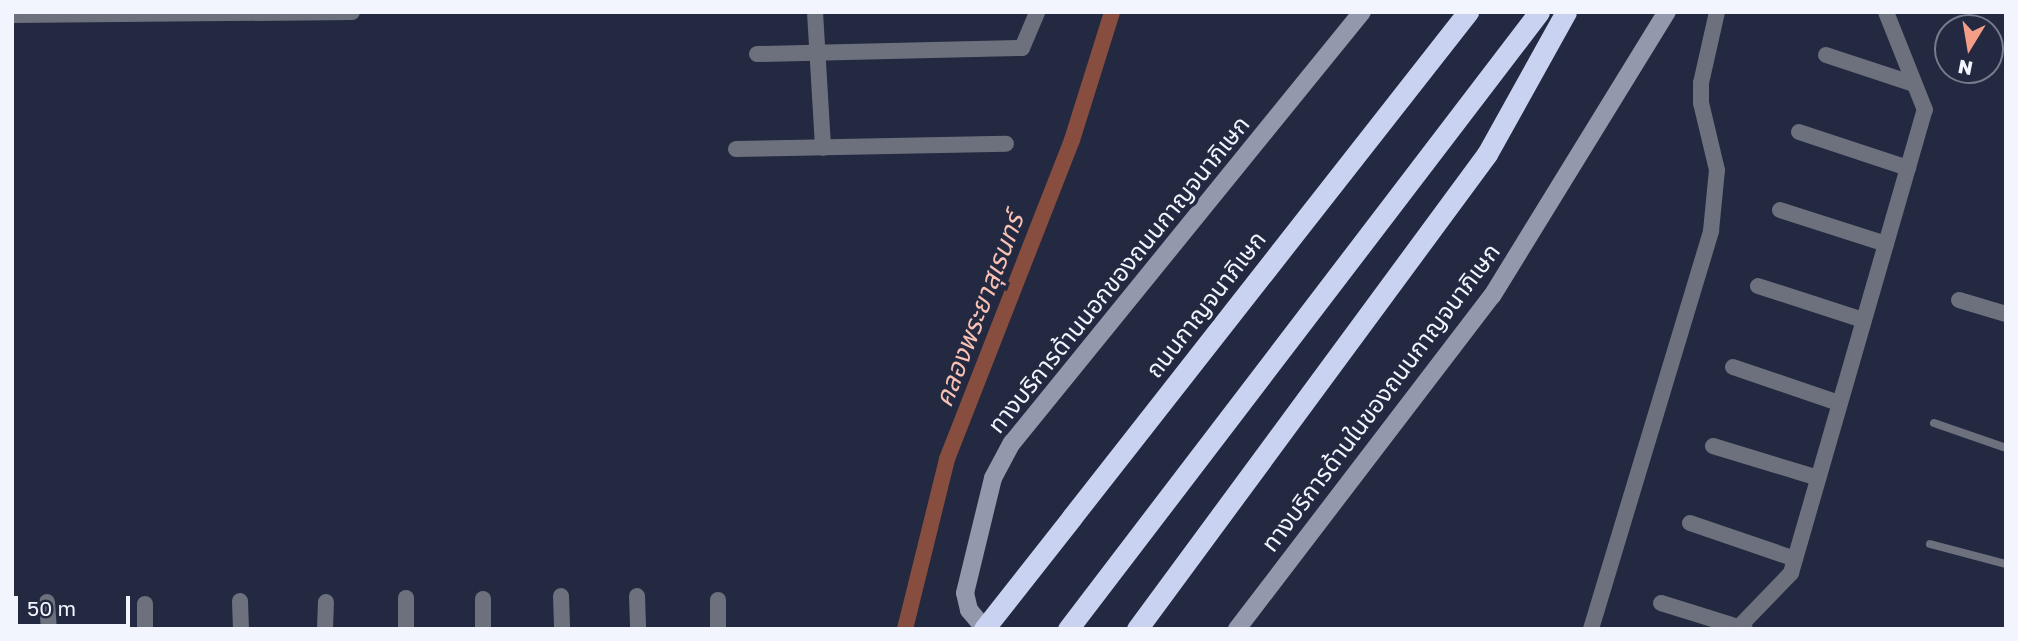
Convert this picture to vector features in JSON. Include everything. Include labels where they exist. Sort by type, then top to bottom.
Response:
[{"type":"highway","name":"ถนนกาญจนาภิเษก","points":[[985,629],[1468,12]]},
{"type":"highway","points":[[1068,629],[1539,12]]},
{"type":"highway","points":[[1137,629],[1487,154],[1566,12]]},
{"type":"main road","name":"ทางบริการด้านนอกของถนนกาญจนาภิเษก","points":[[985,629],[969,610],[965,593],[993,478],[1012,443],[1362,12]]},
{"type":"main road","name":"ทางบริการด้านในของถนนกาญจนาภิเษก","points":[[1237,629],[1492,296],[1667,12]]},
{"type":"street","points":[[12,15],[352,12]]},
{"type":"street","points":[[815,12],[819,29],[822,148]]},
{"type":"street","points":[[819,29],[826,12]]},
{"type":"street","points":[[757,54],[1022,48],[1037,12]]},
{"type":"street","points":[[1591,629],[1711,231],[1718,197],[1717,170],[1701,103],[1701,83],[1717,12]]},
{"type":"street","points":[[1661,603],[1740,628],[1791,573],[1925,110],[1886,12]]},
{"type":"street","points":[[1826,55],[1914,84]]},
{"type":"street","points":[[1799,132],[1908,168]]},
{"type":"street","points":[[736,149],[1006,144]]},
{"type":"street","points":[[1780,210],[1886,244]]},
{"type":"street","points":[[1758,286],[1863,320]]},
{"type":"street","points":[[1959,300],[2006,314]]},
{"type":"street","points":[[1733,367],[1839,403]]},
{"type":"street","points":[[1713,446],[1818,478]]},
{"type":"street","points":[[1690,523],[1794,559]]},
{"type":"street","points":[[561,596],[562,629]]},
{"type":"street","points":[[637,596],[638,629]]},
{"type":"street","points":[[406,598],[406,629]]},
{"type":"street","points":[[483,599],[483,629]]},
{"type":"street","points":[[718,600],[718,629]]},
{"type":"street","points":[[240,601],[241,629]]},
{"type":"street","points":[[47,602],[49,629]]},
{"type":"street","points":[[325,629],[326,602]]},
{"type":"street","points":[[145,604],[145,629]]},
{"type":"lane","points":[[1934,423],[2006,448]]},
{"type":"lane","points":[[1930,544],[2006,564]]},
{"type":"waterway","name":"คลองพระยาสุเรนทร์","points":[[905,629],[947,459],[1072,140],[1112,12]]}]
